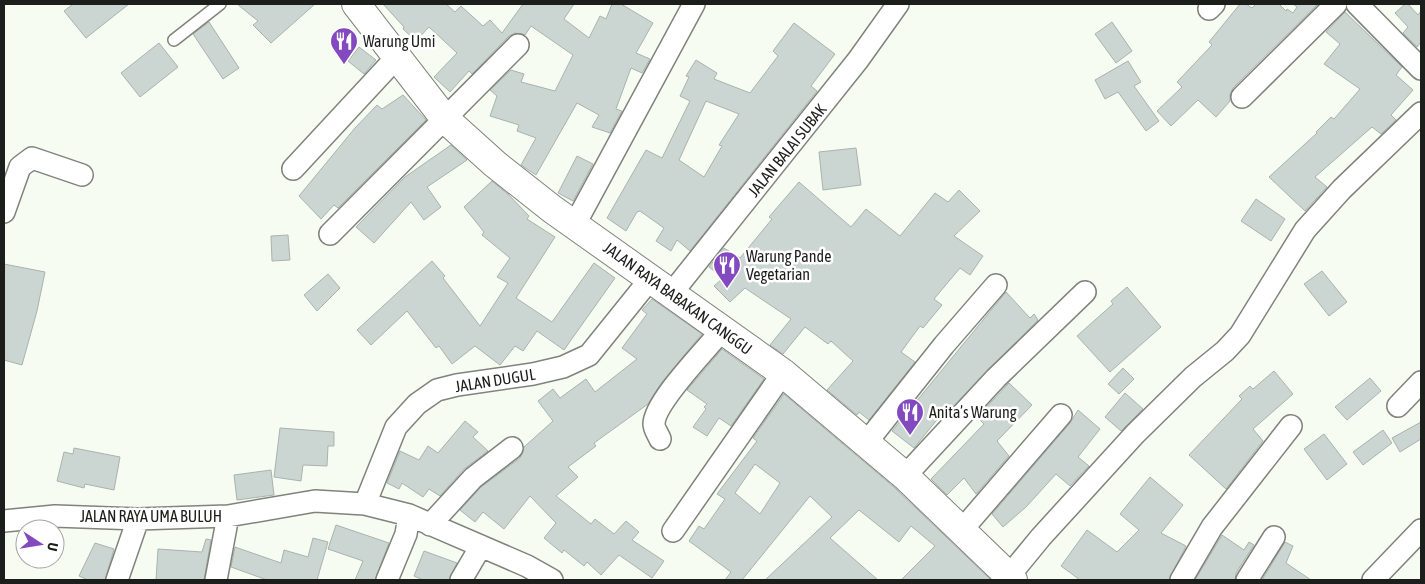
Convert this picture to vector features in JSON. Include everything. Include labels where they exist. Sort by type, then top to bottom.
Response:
[{"type":"street","name":"JALAN RAYA BABAKAN CANGGU","points":[[356,4],[445,119],[495,164],[575,224],[783,373],[904,476],[961,531],[1004,577]]},
{"type":"street","points":[[575,224],[694,4]]},
{"type":"street","name":"JALAN BALAI SUBAK","points":[[661,286],[858,60],[898,4]]},
{"type":"street","points":[[1242,97],[1336,4]]},
{"type":"street","points":[[1357,4],[1421,69]]},
{"type":"street","points":[[330,234],[483,83],[518,44]]},
{"type":"street","points":[[293,169],[396,58]]},
{"type":"street","points":[[1004,577],[1135,434],[1193,377],[1225,351],[1240,335],[1304,230],[1342,189],[1421,112]]},
{"type":"street","points":[[4,212],[13,182],[24,162],[32,158],[82,175]]},
{"type":"street","points":[[866,443],[944,345],[996,285]]},
{"type":"street","name":"JALAN DUGUL","points":[[365,504],[396,426],[417,404],[437,390],[457,384],[534,374],[563,367],[589,355],[661,286]]},
{"type":"street","points":[[904,476],[996,378],[1086,292]]},
{"type":"street","points":[[660,439],[654,425],[659,408],[667,395],[722,330]]},
{"type":"street","points":[[673,530],[783,373]]},
{"type":"street","points":[[1398,406],[1421,382]]},
{"type":"street","points":[[961,531],[1061,415]]},
{"type":"street","points":[[1181,580],[1212,527],[1291,426]]},
{"type":"street","points":[[430,525],[473,478],[512,448]]},
{"type":"street","name":"JALAN RAYA UMA BULUH","points":[[4,521],[55,516],[138,519],[228,516],[315,501],[365,504],[409,515],[527,566],[552,580]]},
{"type":"street","points":[[387,580],[406,534],[409,515]]},
{"type":"street","points":[[216,580],[228,516]]},
{"type":"street","points":[[117,580],[138,519]]},
{"type":"street","points":[[1373,580],[1421,530]]},
{"type":"street","points":[[1247,580],[1274,537]]},
{"type":"street","points":[[461,580],[481,546]]},
{"type":"lane","points":[[174,40],[220,4]]},
{"type":"building","points":[[73,4],[129,4],[86,38],[64,11]]},
{"type":"building","points":[[237,4],[315,4],[271,43],[253,25],[258,21]]},
{"type":"building","points":[[383,4],[446,4],[455,12],[461,6],[483,26],[490,20],[502,33],[523,4],[574,4],[564,19],[589,38],[600,16],[606,19],[612,4],[621,4],[653,23],[636,53],[650,59],[642,73],[631,68],[616,109],[622,111],[610,133],[592,127],[599,115],[577,103],[536,175],[521,165],[536,138],[517,131],[519,125],[490,116],[497,96],[490,90],[511,70],[524,74],[521,82],[555,91],[573,55],[531,26],[525,35],[515,33],[509,36],[472,74],[469,71],[450,92],[434,77],[457,53],[429,27],[416,41],[403,29],[404,27]]},
{"type":"building","points":[[1240,4],[1246,4],[1252,8],[1256,4],[1279,4],[1286,11],[1287,9],[1293,13],[1297,7],[1293,4],[1318,4],[1233,88],[1230,94],[1230,101],[1216,117],[1198,100],[1171,126],[1157,111],[1182,87],[1177,82],[1212,45],[1209,42]]},
{"type":"building","points":[[1405,4],[1408,4],[1418,15],[1421,11],[1421,42],[1417,47],[1403,33],[1408,27],[1395,13]]},
{"type":"building","points":[[1345,12],[1402,67],[1396,75],[1413,90],[1391,115],[1396,120],[1381,134],[1372,127],[1315,177],[1327,187],[1305,211],[1269,177],[1317,133],[1331,117],[1334,119],[1360,89],[1324,64],[1340,44],[1326,32]]},
{"type":"building","points":[[209,22],[239,68],[223,79],[193,34]]},
{"type":"building","points":[[1112,22],[1132,51],[1116,63],[1095,34]]},
{"type":"building","points":[[794,23],[835,54],[811,86],[817,91],[690,251],[677,240],[671,251],[656,241],[664,228],[640,211],[637,212],[626,231],[607,218],[646,150],[662,158],[690,101],[680,96],[689,77],[686,76],[696,60],[717,73],[714,79],[750,93],[778,56],[773,51]],"holes":[[[706,101],[739,114],[719,145],[722,146],[704,177],[679,160]]]},
{"type":"building","points":[[159,43],[178,67],[140,97],[121,73]]},
{"type":"building","points":[[359,47],[376,60],[364,74],[348,61]]},
{"type":"building","points":[[1128,61],[1141,82],[1134,86],[1159,121],[1146,131],[1118,92],[1105,99],[1095,80]]},
{"type":"building","points":[[403,95],[426,120],[338,208],[334,205],[321,219],[299,196],[355,128],[377,105],[382,109]]},
{"type":"building","points":[[451,145],[467,160],[427,187],[441,207],[424,220],[411,202],[374,243],[356,227],[405,177]]},
{"type":"building","points":[[856,148],[861,185],[823,190],[819,152]]},
{"type":"building","points":[[577,156],[593,164],[573,201],[558,193]]},
{"type":"building","points":[[492,181],[509,195],[529,216],[527,219],[555,237],[516,298],[552,322],[594,263],[615,278],[564,350],[537,331],[523,351],[515,346],[500,365],[475,346],[452,364],[439,346],[436,348],[407,311],[371,345],[357,330],[432,261],[445,276],[443,278],[480,326],[508,283],[497,277],[510,258],[482,235],[484,232],[464,207]]},
{"type":"building","points":[[799,182],[851,227],[866,209],[900,236],[935,193],[948,202],[959,190],[980,211],[954,236],[983,256],[970,275],[960,268],[934,299],[942,305],[923,328],[920,326],[901,352],[915,362],[869,420],[859,412],[857,415],[827,390],[853,361],[831,341],[828,344],[805,327],[783,354],[770,345],[791,319],[745,288],[730,302],[714,286],[723,278],[709,267],[724,248],[740,258],[772,219],[769,217]]},
{"type":"building","points":[[1256,199],[1285,219],[1271,241],[1241,221]]},
{"type":"building","points":[[288,235],[290,260],[272,261],[271,236]]},
{"type":"building","points":[[4,264],[45,272],[37,311],[22,365],[4,360]]},
{"type":"building","points":[[1322,271],[1347,302],[1329,316],[1304,284]]},
{"type":"building","points":[[328,274],[340,288],[317,311],[304,295]]},
{"type":"building","points":[[1127,287],[1161,327],[1110,372],[1077,336],[1113,304],[1111,301]]},
{"type":"building","points":[[1006,292],[1030,318],[1034,314],[1038,320],[948,412],[945,410],[914,448],[892,431]]},
{"type":"building","points":[[652,299],[702,334],[662,382],[648,404],[594,443],[596,446],[568,467],[578,477],[556,496],[591,524],[595,519],[614,534],[626,521],[639,532],[632,540],[664,561],[652,578],[619,555],[601,575],[587,562],[584,566],[564,550],[562,553],[544,538],[556,523],[530,496],[504,529],[483,512],[475,522],[460,510],[481,487],[520,458],[524,447],[553,421],[538,401],[553,389],[560,398],[586,379],[595,392],[637,359],[622,348],[647,314],[642,310]]},
{"type":"building","points":[[722,349],[764,379],[731,426],[719,418],[707,436],[693,427],[706,409],[704,407],[707,404],[687,390]]},
{"type":"building","points":[[1123,368],[1134,379],[1119,394],[1108,384]]},
{"type":"building","points":[[1274,371],[1293,394],[1253,429],[1263,441],[1226,489],[1189,455],[1242,399],[1239,396],[1250,386],[1253,389]]},
{"type":"building","points":[[1370,378],[1381,391],[1347,420],[1335,407]]},
{"type":"building","points":[[1009,383],[1032,405],[997,441],[1009,456],[976,494],[964,478],[947,495],[931,479],[984,424],[977,417]]},
{"type":"building","points":[[1125,393],[1143,409],[1121,431],[1105,417]]},
{"type":"building","points":[[784,394],[895,488],[991,580],[901,580],[935,546],[911,526],[899,542],[859,510],[830,538],[878,580],[765,580],[832,517],[810,496],[742,580],[725,580],[731,572],[689,541],[699,526],[704,529],[725,499],[717,494],[757,441],[753,438]],"holes":[[[755,464],[780,483],[760,514],[735,493]]]},
{"type":"building","points":[[1078,410],[1100,429],[1078,457],[1089,466],[1070,486],[1056,474],[1026,507],[1003,527],[992,514],[1070,423]]},
{"type":"building","points":[[465,421],[478,432],[473,437],[488,451],[464,469],[440,496],[429,489],[423,497],[402,483],[399,489],[387,483],[400,451],[419,460],[428,446],[438,453]]},
{"type":"building","points":[[1421,422],[1421,439],[1400,452],[1392,438]]},
{"type":"building","points":[[280,428],[334,432],[334,446],[328,446],[327,466],[303,465],[301,481],[274,477]]},
{"type":"building","points":[[1383,430],[1392,443],[1363,465],[1353,452]]},
{"type":"building","points":[[1324,434],[1347,464],[1327,480],[1304,449]]},
{"type":"building","points":[[74,448],[120,457],[114,490],[85,484],[84,488],[57,481],[64,452],[73,454]]},
{"type":"building","points":[[271,470],[274,495],[237,500],[234,475]]},
{"type":"building","points":[[1150,477],[1183,505],[1161,533],[1186,546],[1169,580],[1080,580],[1061,566],[1087,530],[1117,552],[1139,530],[1120,514]]},
{"type":"building","points":[[336,525],[389,543],[375,580],[355,580],[363,561],[328,549]]},
{"type":"building","points":[[1222,535],[1244,550],[1249,542],[1254,545],[1236,573],[1235,580],[1195,580]]},
{"type":"building","points":[[313,538],[328,542],[317,580],[267,580],[231,567],[235,547],[281,563],[284,550],[308,557]]},
{"type":"building","points":[[206,539],[211,540],[204,580],[156,580],[158,549],[202,552]]},
{"type":"building","points":[[1285,542],[1293,546],[1286,563],[1311,580],[1262,580]]},
{"type":"building","points":[[95,543],[114,549],[105,580],[88,580],[79,576]]},
{"type":"building","points":[[424,551],[457,563],[449,580],[423,580],[414,576]]},
{"type":"place","name":"Warung Umi","points":[[344,65]]},
{"type":"place","name":"Warung Pande Vegetarian","points":[[727,289]]},
{"type":"place","name":"Anita’s Warung","points":[[910,436]]}]
